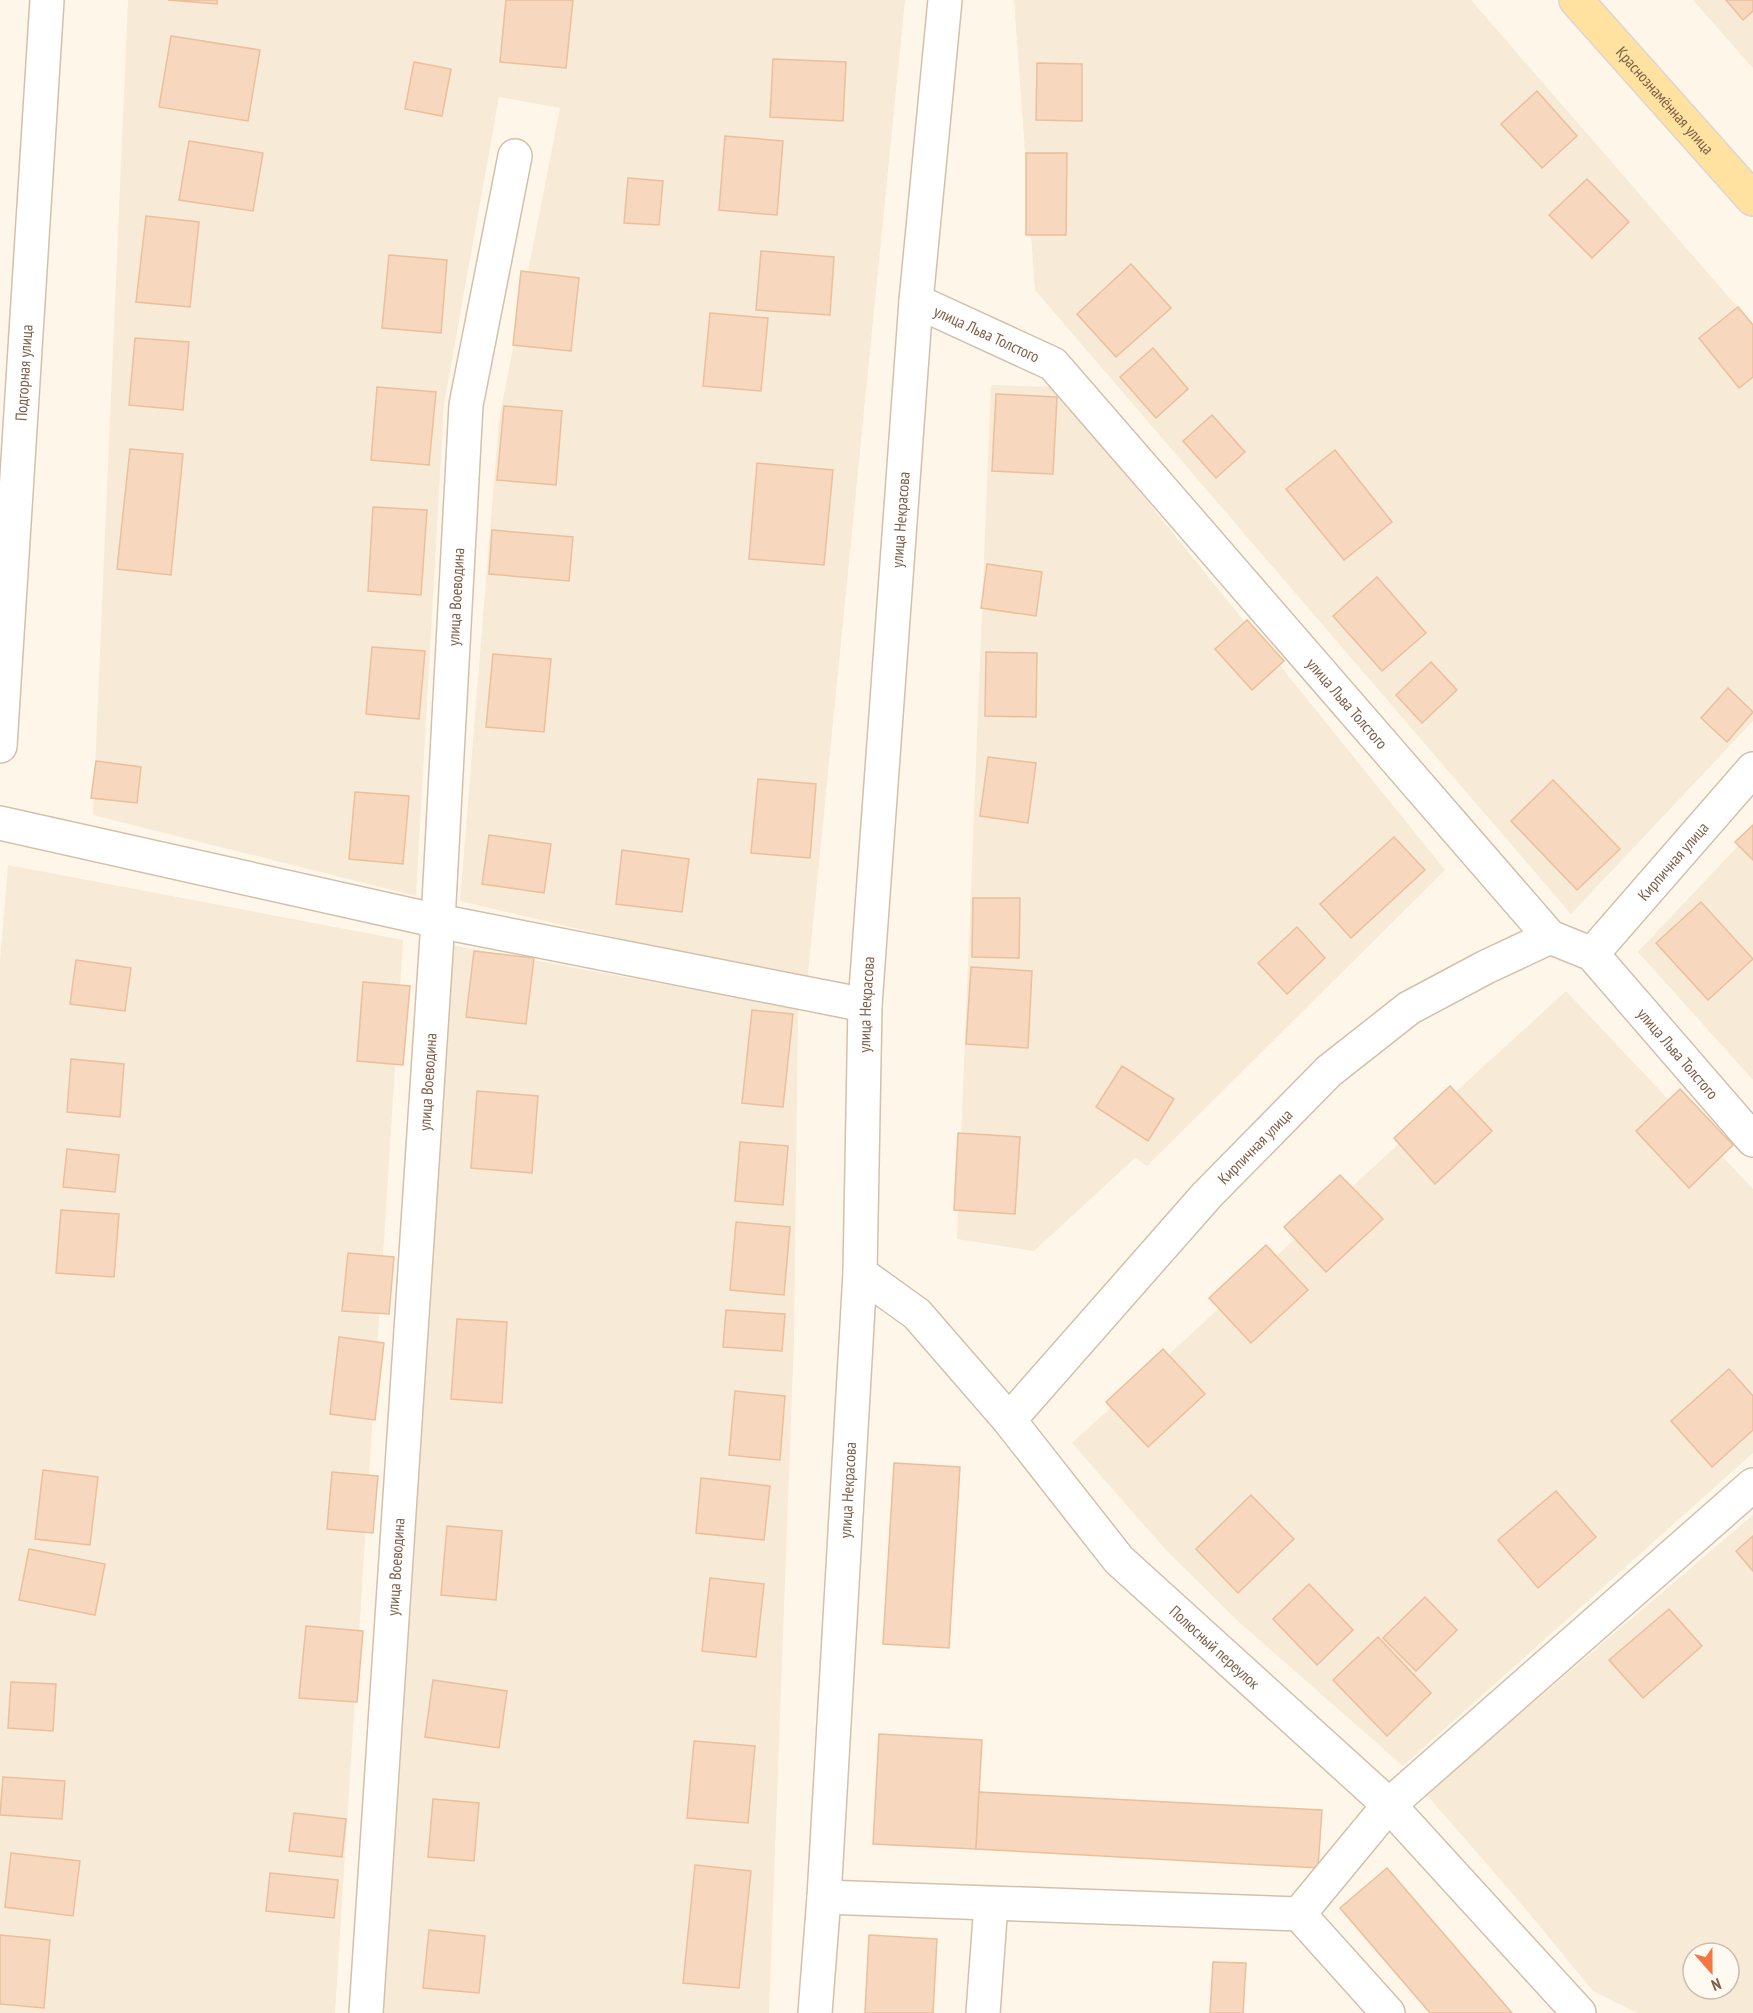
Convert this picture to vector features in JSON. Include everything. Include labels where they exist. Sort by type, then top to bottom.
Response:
[{"type":"main road","name":"Краснознамённая улица","points":[[1576,0],[1753,199]]},
{"type":"street","name":"Подгорная улица","points":[[0,746],[47,0]]},
{"type":"street","name":"улица Некрасова","points":[[816,2013],[860,1273],[865,1005],[916,301],[945,0]]},
{"type":"street","name":"улица Воеводина","points":[[366,2013],[438,921],[466,405],[515,156]]},
{"type":"street","name":"улица Льва Толстого","points":[[916,301],[1053,364],[1551,937],[1592,954],[1753,1140]]},
{"type":"street","name":"Кирпичная улица","points":[[1592,954],[1753,769]]},
{"type":"street","points":[[0,823],[438,921],[865,1005]]},
{"type":"street","name":"Кирпичная улица","points":[[1009,1420],[1207,1195],[1329,1071],[1409,1008],[1486,967],[1551,937]]},
{"type":"street","name":"Полюсный переулок","points":[[860,1273],[917,1314],[1009,1420],[1119,1560],[1389,1805],[1579,2013]]},
{"type":"street","points":[[1299,1914],[1389,1805],[1753,1485]]},
{"type":"street","points":[[824,1897],[1299,1914],[1388,2013]]},
{"type":"street","points":[[983,2013],[991,1904]]},
{"type":"shaded area","points":[[128,0],[905,0],[807,983],[460,901],[499,420],[560,108],[499,97],[444,404],[416,896],[93,815]]},
{"type":"shaded area","points":[[1014,0],[1471,0],[1753,325],[1753,721],[1571,914],[1035,290]]},
{"type":"shaded area","points":[[1693,0],[1753,0],[1753,68]]},
{"type":"shaded area","points":[[991,385],[1055,387],[1445,870],[1147,1166],[1135,1158],[1034,1251],[957,1239]]},
{"type":"shaded area","points":[[1753,830],[1753,1080],[1638,952]]},
{"type":"shaded area","points":[[8,865],[403,940],[335,2013],[0,2013],[0,961]]},
{"type":"shaded area","points":[[451,945],[798,1009],[794,1339],[769,2013],[384,2013]]},
{"type":"shaded area","points":[[1566,991],[1753,1189],[1753,1453],[1403,1766],[1239,1622],[1166,1550],[1072,1443]]},
{"type":"shaded area","points":[[1753,1515],[1753,2013],[1637,2013],[1593,1991],[1426,1794]]},
{"type":"building","points":[[168,0],[217,0],[217,4]]},
{"type":"building","points":[[506,0],[573,0],[566,68],[500,62]]},
{"type":"building","points":[[1726,0],[1753,0],[1753,11],[1743,20]]},
{"type":"building","points":[[171,36],[260,50],[248,121],[159,107]]},
{"type":"building","points":[[773,59],[846,62],[843,121],[770,117]]},
{"type":"building","points":[[414,62],[451,69],[442,116],[405,109]]},
{"type":"building","points":[[1037,63],[1082,64],[1082,121],[1036,120]]},
{"type":"building","points":[[1537,91],[1577,136],[1542,168],[1501,124]]},
{"type":"building","points":[[725,136],[783,141],[777,215],[719,210]]},
{"type":"building","points":[[189,141],[263,153],[253,211],[179,200]]},
{"type":"building","points":[[1026,153],[1067,153],[1066,235],[1026,235]]},
{"type":"building","points":[[628,178],[663,181],[659,225],[624,223]]},
{"type":"building","points":[[1587,179],[1629,222],[1592,258],[1549,215]]},
{"type":"building","points":[[146,216],[199,222],[190,307],[136,302]]},
{"type":"building","points":[[761,251],[834,257],[830,315],[756,310]]},
{"type":"building","points":[[389,255],[447,260],[441,333],[382,328]]},
{"type":"building","points":[[1131,264],[1171,308],[1116,357],[1077,314]]},
{"type":"building","points":[[521,271],[579,278],[571,351],[513,345]]},
{"type":"building","points":[[1738,307],[1753,325],[1753,377],[1739,388],[1699,338]]},
{"type":"building","points":[[710,313],[768,318],[761,391],[703,386]]},
{"type":"building","points":[[135,338],[189,342],[183,410],[129,405]]},
{"type":"building","points":[[1153,348],[1188,389],[1156,418],[1120,377]]},
{"type":"building","points":[[377,387],[436,392],[429,465],[371,460]]},
{"type":"building","points":[[996,394],[1057,397],[1053,474],[992,471]]},
{"type":"building","points":[[504,406],[562,411],[556,485],[497,480]]},
{"type":"building","points":[[1212,415],[1245,452],[1216,478],[1183,441]]},
{"type":"building","points":[[130,449],[183,454],[171,575],[117,569]]},
{"type":"building","points":[[1335,450],[1392,522],[1344,560],[1286,489]]},
{"type":"building","points":[[757,463],[833,470],[824,565],[749,559]]},
{"type":"building","points":[[373,507],[427,510],[421,595],[368,591]]},
{"type":"building","points":[[492,530],[573,537],[569,581],[489,574]]},
{"type":"building","points":[[987,564],[1042,572],[1036,616],[981,608]]},
{"type":"building","points":[[1377,577],[1426,633],[1382,671],[1333,616]]},
{"type":"building","points":[[1247,620],[1284,661],[1252,690],[1215,649]]},
{"type":"building","points":[[372,647],[425,651],[419,719],[366,714]]},
{"type":"building","points":[[986,652],[1037,653],[1036,717],[985,716]]},
{"type":"building","points":[[493,654],[551,659],[544,732],[486,727]]},
{"type":"building","points":[[1431,662],[1457,690],[1422,723],[1396,695]]},
{"type":"building","points":[[1728,688],[1753,712],[1727,742],[1701,718]]},
{"type":"building","points":[[988,757],[1036,763],[1028,823],[980,816]]},
{"type":"building","points":[[96,761],[141,767],[137,803],[91,798]]},
{"type":"building","points":[[758,779],[816,784],[810,858],[751,853]]},
{"type":"building","points":[[1553,780],[1620,849],[1577,890],[1511,821]]},
{"type":"building","points":[[355,792],[409,796],[403,864],[349,859]]},
{"type":"building","points":[[1753,825],[1753,860],[1735,842]]},
{"type":"building","points":[[489,835],[551,844],[544,893],[482,884]]},
{"type":"building","points":[[1394,837],[1425,870],[1351,938],[1320,904]]},
{"type":"building","points":[[622,850],[689,859],[682,912],[616,904]]},
{"type":"building","points":[[973,898],[1020,898],[1019,958],[972,957]]},
{"type":"building","points":[[1701,902],[1753,959],[1708,1000],[1656,943]]},
{"type":"building","points":[[1297,927],[1325,958],[1287,994],[1258,963]]},
{"type":"building","points":[[474,951],[534,958],[526,1024],[466,1017]]},
{"type":"building","points":[[76,960],[131,968],[125,1011],[70,1004]]},
{"type":"building","points":[[971,967],[1032,971],[1028,1048],[966,1044]]},
{"type":"building","points":[[363,982],[410,986],[403,1065],[357,1061]]},
{"type":"building","points":[[752,1010],[793,1014],[783,1107],[742,1103]]},
{"type":"building","points":[[71,1059],[124,1064],[120,1117],[67,1112]]},
{"type":"building","points":[[1122,1066],[1174,1099],[1148,1141],[1096,1107]]},
{"type":"building","points":[[1450,1086],[1492,1131],[1435,1184],[1394,1138]]},
{"type":"building","points":[[1680,1089],[1733,1145],[1689,1188],[1636,1131]]},
{"type":"building","points":[[477,1091],[538,1096],[532,1173],[471,1168]]},
{"type":"building","points":[[958,1133],[1020,1137],[1015,1214],[954,1210]]},
{"type":"building","points":[[740,1142],[788,1146],[783,1205],[735,1201]]},
{"type":"building","points":[[67,1149],[119,1155],[115,1192],[63,1187]]},
{"type":"building","points":[[1340,1175],[1383,1219],[1326,1272],[1284,1227]]},
{"type":"building","points":[[61,1210],[119,1214],[114,1277],[56,1273]]},
{"type":"building","points":[[736,1222],[790,1227],[784,1295],[730,1290]]},
{"type":"building","points":[[1266,1245],[1308,1290],[1251,1343],[1209,1298]]},
{"type":"building","points":[[348,1253],[394,1257],[389,1314],[342,1311]]},
{"type":"building","points":[[726,1310],[785,1314],[782,1351],[723,1347]]},
{"type":"building","points":[[457,1319],[507,1322],[502,1403],[451,1399]]},
{"type":"building","points":[[339,1337],[384,1343],[375,1420],[330,1414]]},
{"type":"building","points":[[1163,1349],[1205,1394],[1148,1447],[1106,1402]]},
{"type":"building","points":[[1729,1369],[1753,1396],[1753,1430],[1712,1467],[1671,1421]]},
{"type":"building","points":[[735,1391],[785,1396],[780,1460],[729,1455]]},
{"type":"building","points":[[894,1463],[960,1467],[949,1648],[883,1644]]},
{"type":"building","points":[[43,1470],[98,1477],[90,1545],[35,1539]]},
{"type":"building","points":[[332,1472],[378,1476],[373,1533],[327,1529]]},
{"type":"building","points":[[701,1478],[770,1486],[764,1540],[696,1533]]},
{"type":"building","points":[[1556,1491],[1596,1537],[1538,1588],[1498,1540]]},
{"type":"building","points":[[1251,1495],[1294,1539],[1238,1593],[1196,1549]]},
{"type":"building","points":[[447,1526],[502,1531],[496,1600],[441,1595]]},
{"type":"building","points":[[1753,1536],[1753,1571],[1736,1551]]},
{"type":"building","points":[[29,1549],[105,1564],[95,1615],[19,1600]]},
{"type":"building","points":[[710,1578],[764,1584],[756,1657],[702,1651]]},
{"type":"building","points":[[1309,1584],[1353,1630],[1317,1665],[1273,1619]]},
{"type":"building","points":[[1425,1597],[1457,1630],[1416,1671],[1383,1638]]},
{"type":"building","points":[[1669,1609],[1702,1646],[1643,1698],[1609,1660]]},
{"type":"building","points":[[306,1626],[363,1631],[357,1702],[299,1698]]},
{"type":"building","points":[[1378,1637],[1431,1693],[1387,1736],[1333,1680]]},
{"type":"building","points":[[433,1680],[507,1691],[499,1748],[425,1737]]},
{"type":"building","points":[[11,1682],[56,1684],[53,1731],[8,1728]]},
{"type":"building","points":[[879,1734],[982,1740],[976,1849],[873,1844]]},
{"type":"building","points":[[694,1741],[755,1746],[748,1823],[687,1818]]},
{"type":"building","points":[[3,1777],[65,1781],[62,1819],[0,1815]]},
{"type":"building","points":[[979,1792],[1322,1810],[1318,1868],[976,1849]]},
{"type":"building","points":[[433,1799],[479,1803],[474,1861],[428,1857]]},
{"type":"building","points":[[294,1813],[346,1819],[342,1857],[289,1851]]},
{"type":"building","points":[[11,1853],[80,1861],[73,1916],[5,1907]]},
{"type":"building","points":[[695,1865],[751,1871],[739,1988],[683,1983]]},
{"type":"building","points":[[1387,1868],[1512,2013],[1430,2013],[1340,1908]]},
{"type":"building","points":[[270,1873],[338,1880],[334,1918],[266,1911]]},
{"type":"building","points":[[429,1930],[485,1936],[479,1993],[423,1988]]},
{"type":"building","points":[[0,1935],[50,1940],[44,2008],[0,2004]]},
{"type":"building","points":[[869,1935],[937,1939],[933,2013],[865,2013]]},
{"type":"building","points":[[1213,1962],[1246,1963],[1243,2013],[1210,2013]]}]
